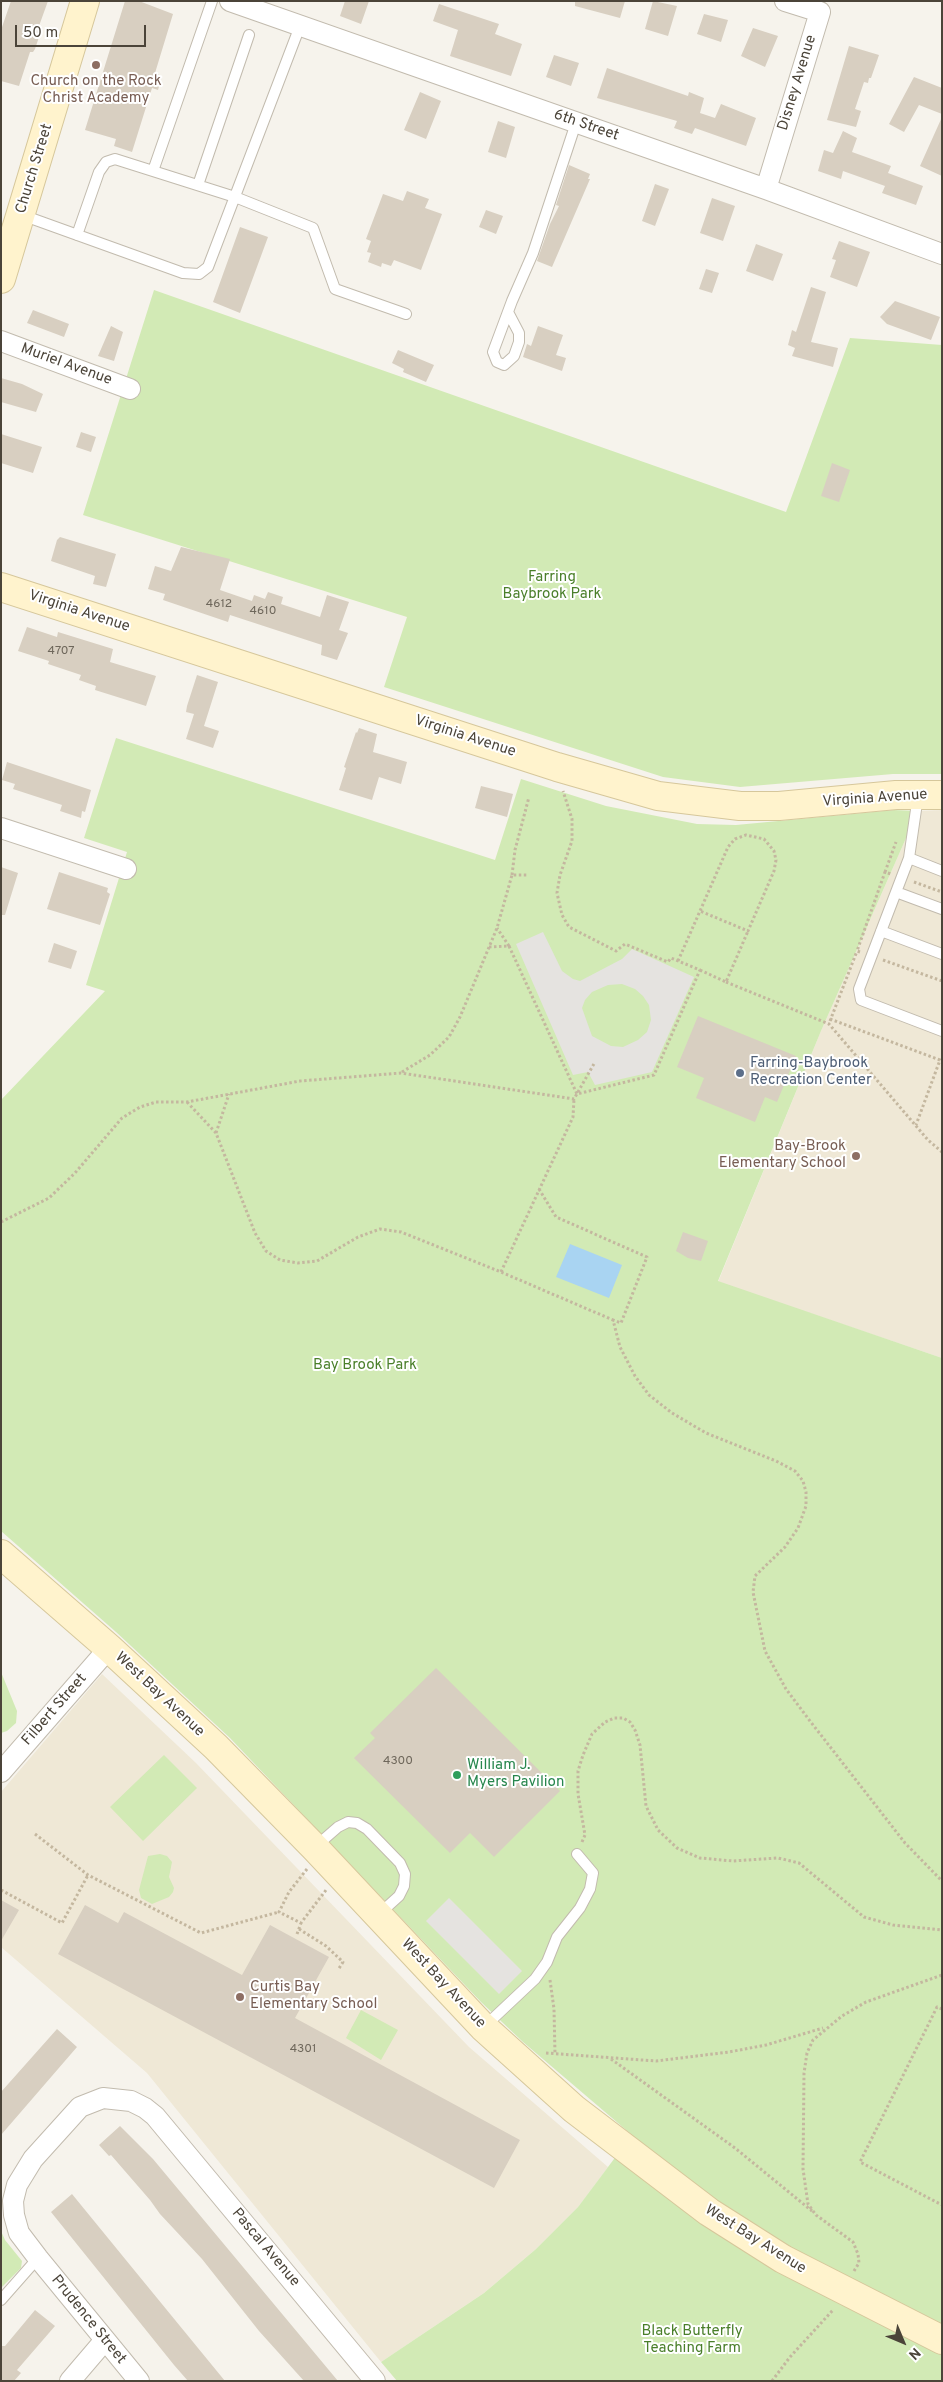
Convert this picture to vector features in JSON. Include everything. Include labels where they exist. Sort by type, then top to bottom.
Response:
[{"type":"street","name":"Church Street","points":[[1,279],[85,1]]},
{"type":"street","name":"6th Street","points":[[230,1],[766,189],[942,254]]},
{"type":"street","name":"Disney Avenue","points":[[766,189],[820,12],[785,1]]},
{"type":"street","name":"Muriel Avenue","points":[[1,341],[130,389]]},
{"type":"street","name":"Virginia Avenue","points":[[1,587],[566,770],[658,796],[732,805],[779,806],[930,795]]},
{"type":"street","points":[[1,828],[126,869]]},
{"type":"street","name":"West Bay Avenue","points":[[1,1554],[108,1648],[216,1747],[342,1876],[484,2027],[581,2115],[709,2212],[782,2259],[942,2340]]},
{"type":"street","name":"Filbert Street","points":[[1,1772],[108,1648]]},
{"type":"street","name":"Pascal Avenue","points":[[38,2258],[20,2233],[14,2215],[13,2201],[17,2185],[33,2159],[80,2107],[103,2098],[131,2101],[155,2116],[375,2381]]},
{"type":"street","name":"Prudence Street","points":[[38,2258],[139,2381]]},
{"type":"street","points":[[70,2381],[105,2340]]},
{"type":"lane","points":[[152,171],[212,1]]},
{"type":"lane","points":[[21,214],[183,273],[199,274],[208,268],[300,26]]},
{"type":"lane","points":[[198,185],[249,35]]},
{"type":"lane","points":[[508,312],[533,253],[576,123]]},
{"type":"lane","points":[[78,235],[99,172],[106,162],[115,159],[235,197],[313,228],[335,289],[406,314]]},
{"type":"lane","points":[[930,795],[909,858],[859,990],[861,1000],[942,1031]]},
{"type":"lane","points":[[909,858],[942,871]]},
{"type":"lane","points":[[896,892],[942,909]]},
{"type":"lane","points":[[881,931],[942,954]]},
{"type":"lane","points":[[318,1851],[338,1827],[348,1822],[358,1823],[367,1829],[400,1863],[405,1874],[404,1886],[399,1896],[378,1915]]},
{"type":"lane","points":[[484,2027],[534,1979],[542,1968],[557,1936],[580,1908],[590,1889],[593,1873],[577,1854]]},
{"type":"lane","points":[[1,2300],[38,2258]]},
{"type":"path","points":[[563,790],[571,811],[573,831],[572,841],[557,885],[557,900],[565,921],[574,932],[616,950],[625,944],[668,962],[670,958],[830,1024],[916,1125],[942,1152]]},
{"type":"path","points":[[401,1073],[430,1056],[449,1037],[460,1017],[497,928],[512,875],[515,850],[530,797]]},
{"type":"path","points":[[830,1024],[830,1019],[857,951],[898,834]]},
{"type":"path","points":[[678,961],[728,847],[735,839],[746,835],[764,839],[774,851],[776,860],[774,871],[726,982]]},
{"type":"path","points":[[886,872],[892,874]]},
{"type":"path","points":[[512,875],[528,875]]},
{"type":"path","points":[[910,880],[942,892]]},
{"type":"path","points":[[700,911],[748,931]]},
{"type":"path","points":[[497,928],[509,946],[577,1094]]},
{"type":"path","points":[[489,947],[509,946]]},
{"type":"path","points":[[857,951],[862,952]]},
{"type":"path","points":[[880,958],[942,981]]},
{"type":"path","points":[[577,1094],[654,1075],[700,970]]},
{"type":"path","points":[[830,1019],[940,1060],[916,1125]]},
{"type":"path","points":[[501,1272],[573,1116],[574,1098],[595,1062]]},
{"type":"path","points":[[1,1222],[49,1198],[75,1173],[122,1118],[140,1107],[156,1102],[187,1102],[300,1081],[401,1073],[574,1098]]},
{"type":"path","points":[[216,1134],[229,1094]]},
{"type":"path","points":[[187,1102],[216,1134],[254,1232],[266,1250],[280,1260],[298,1263],[317,1261],[358,1237],[380,1228],[402,1232],[621,1323],[647,1257],[556,1217],[539,1189]]},
{"type":"path","points":[[613,1320],[620,1347],[635,1376],[650,1395],[672,1414],[706,1433],[776,1461],[795,1471],[803,1481],[806,1492],[806,1506],[798,1528],[784,1547],[755,1576],[753,1592],[765,1651],[786,1689],[906,1843],[942,1881]]},
{"type":"path","points":[[577,1854],[585,1835],[578,1794],[578,1771],[583,1755],[592,1734],[605,1722],[614,1718],[623,1718],[630,1722],[640,1745],[646,1806],[658,1830],[677,1848],[700,1858],[733,1861],[778,1858],[799,1863],[864,1917],[893,1925],[942,1930]]},
{"type":"path","points":[[35,1834],[88,1875],[200,1933],[278,1912],[301,1923]]},
{"type":"path","points":[[278,1912],[289,1892],[318,1851]]},
{"type":"path","points":[[1,1890],[62,1923],[88,1875]]},
{"type":"path","points":[[297,1934],[301,1923],[325,1890],[342,1876]]},
{"type":"path","points":[[299,1929],[326,1946],[343,1962],[338,1970]]},
{"type":"path","points":[[542,1968],[551,1981],[555,2054]]},
{"type":"path","points":[[526,2067],[544,2053],[656,2061],[729,2052],[793,2038],[826,2027],[866,2002],[942,1975]]},
{"type":"path","points":[[942,2009],[937,2007],[860,2162],[942,2205]]},
{"type":"path","points":[[816,2215],[808,2204],[805,2188],[804,2074],[807,2053],[814,2040],[826,2027]]},
{"type":"path","points":[[611,2059],[735,2148],[816,2215],[842,2232],[853,2242],[858,2254],[859,2263],[844,2292],[830,2314],[790,2357],[772,2381]]},
{"type":"shaded area","name":"Bay-Brook Elementary School","points":[[942,810],[942,1358],[718,1282],[821,1031],[918,811]]},
{"type":"shaded area","points":[[543,932],[562,971],[573,979],[580,981],[622,959],[632,949],[694,977],[652,1072],[595,1085],[588,1072],[573,1075],[516,944]],"holes":[[[622,984],[635,989],[649,1005],[651,1020],[647,1032],[638,1040],[623,1047],[611,1046],[592,1036],[582,1008],[585,1000],[592,992],[608,985]]]},
{"type":"shaded area","name":"Curtis Bay Elementary School","points":[[102,1674],[196,1763],[469,2047],[608,2167],[578,2207],[536,2249],[484,2293],[381,2362],[147,2073],[1,1947],[1,1792]]},
{"type":"shaded area","points":[[449,1898],[522,1971],[499,1994],[426,1921]]},
{"type":"green space","name":"Farring Baybrook Park","points":[[154,290],[786,512],[850,338],[942,345],[942,774],[893,774],[740,787],[663,777],[384,687],[407,617],[83,515]]},
{"type":"green space","name":"Bay Brook Park","points":[[116,738],[495,860],[521,779],[606,806],[697,824],[736,825],[894,810],[918,811],[821,1031],[718,1281],[942,1358],[942,2381],[397,2381],[381,2362],[484,2293],[536,2249],[578,2207],[632,2135],[523,2042],[481,2002],[230,1738],[116,1632],[1,1531],[1,1100],[105,991],[86,985],[127,852],[84,838]]},
{"type":"green space","points":[[1,1672],[17,1711],[16,1723],[7,1731],[1,1733]]},
{"type":"green space","points":[[164,1755],[197,1788],[143,1841],[110,1807]]},
{"type":"green space","points":[[160,1854],[167,1856],[172,1862],[169,1877],[174,1888],[169,1897],[152,1904],[141,1898],[139,1890],[148,1856]]},
{"type":"green space","points":[[361,2010],[398,2030],[381,2060],[346,2038]]},
{"type":"green space","points":[[1,2231],[5,2240],[22,2261],[21,2268],[1,2288]]},
{"type":"water","points":[[570,1244],[622,1265],[609,1298],[556,1277]]},
{"type":"building","points":[[11,1],[48,1],[39,26],[41,31],[35,49],[33,52],[30,52],[19,86],[1,81],[1,30]]},
{"type":"building","points":[[125,1],[139,1],[173,14],[155,73],[162,76],[158,90],[152,88],[132,152],[114,146],[116,139],[85,130]]},
{"type":"building","points":[[345,1],[369,1],[361,24],[340,16]]},
{"type":"building","points":[[575,1],[625,1],[620,18],[575,6]]},
{"type":"building","points":[[653,1],[677,6],[668,36],[645,29]]},
{"type":"building","points":[[439,4],[499,24],[495,34],[522,44],[511,76],[450,56],[458,30],[433,21]]},
{"type":"building","points":[[704,14],[728,20],[721,42],[697,34]]},
{"type":"building","points":[[753,28],[778,36],[765,67],[741,56]]},
{"type":"building","points":[[849,46],[879,55],[871,78],[869,78],[868,83],[864,82],[855,109],[861,111],[856,127],[827,120]]},
{"type":"building","points":[[554,55],[579,63],[571,86],[546,77]]},
{"type":"building","points":[[607,68],[688,96],[689,92],[704,98],[700,113],[715,118],[721,104],[756,118],[746,146],[695,128],[692,134],[674,128],[677,121],[597,98]]},
{"type":"building","points":[[914,77],[942,88],[942,114],[919,105],[904,132],[889,124]]},
{"type":"building","points":[[420,92],[441,101],[426,139],[404,130]]},
{"type":"building","points":[[942,117],[942,176],[920,166]]},
{"type":"building","points":[[498,121],[515,127],[506,158],[488,152]]},
{"type":"building","points":[[843,131],[857,138],[852,152],[891,166],[888,173],[923,186],[916,205],[882,193],[885,186],[843,171],[841,179],[818,171],[824,150],[833,153]]},
{"type":"building","points":[[569,165],[590,174],[588,179],[590,179],[552,267],[537,261],[550,224],[559,206],[556,205]]},
{"type":"building","points":[[655,184],[669,189],[655,226],[642,221]]},
{"type":"building","points":[[407,191],[429,199],[425,208],[442,214],[421,270],[394,260],[391,266],[382,263],[381,267],[368,262],[371,253],[367,252],[371,241],[366,239],[383,194],[403,201]]},
{"type":"building","points":[[712,198],[735,206],[723,241],[700,233]]},
{"type":"building","points":[[486,210],[503,216],[496,234],[479,227]]},
{"type":"building","points":[[240,227],[268,237],[240,313],[213,302]]},
{"type":"building","points":[[839,241],[870,252],[857,287],[830,277],[836,260],[832,259]]},
{"type":"building","points":[[756,244],[783,254],[773,281],[746,271]]},
{"type":"building","points":[[706,269],[719,273],[712,293],[699,289]]},
{"type":"building","points":[[811,287],[826,292],[811,342],[838,348],[833,367],[792,356],[795,348],[788,345],[792,330],[796,332]]},
{"type":"building","points":[[895,301],[940,317],[931,340],[887,324],[880,317]]},
{"type":"building","points":[[33,310],[69,324],[64,337],[27,323]]},
{"type":"building","points":[[111,326],[123,332],[114,361],[98,356]]},
{"type":"building","points":[[538,326],[563,335],[556,355],[566,358],[562,371],[523,357],[527,344],[531,346]]},
{"type":"building","points":[[398,350],[434,365],[426,382],[403,372],[404,369],[392,363]]},
{"type":"building","points":[[1,378],[22,384],[43,394],[36,412],[1,402]]},
{"type":"building","points":[[81,432],[96,437],[91,452],[76,447]]},
{"type":"building","points":[[1,434],[42,447],[33,473],[1,463]]},
{"type":"building","points":[[832,463],[850,470],[839,502],[821,496]]},
{"type":"building","points":[[60,537],[116,554],[106,587],[93,584],[95,576],[51,561],[57,540]]},
{"type":"building","points":[[181,547],[230,559],[220,590],[252,601],[254,595],[265,599],[268,592],[283,597],[281,604],[320,617],[327,595],[349,602],[339,630],[348,633],[337,660],[321,655],[322,645],[230,615],[228,622],[163,600],[165,594],[148,589],[155,566],[171,571]]},
{"type":"building","points":[[27,627],[57,637],[58,632],[113,649],[110,662],[156,676],[146,706],[95,690],[96,686],[79,680],[81,675],[48,664],[49,661],[18,651]]},
{"type":"building","points":[[197,675],[218,682],[204,726],[219,731],[213,748],[186,739],[194,714],[186,712],[187,706]]},
{"type":"building","points":[[359,728],[377,734],[373,752],[407,762],[401,784],[379,777],[372,800],[339,790],[346,768],[344,767]]},
{"type":"building","points":[[7,762],[91,790],[85,812],[82,811],[81,818],[60,811],[62,805],[13,789],[15,784],[2,780]]},
{"type":"building","points":[[481,786],[513,794],[507,817],[475,808]]},
{"type":"building","points":[[1,867],[18,873],[5,915],[1,915]]},
{"type":"building","points":[[59,872],[108,888],[107,892],[110,894],[100,925],[47,909]]},
{"type":"building","points":[[54,943],[77,951],[71,969],[48,962]]},
{"type":"building","name":"Farring-Baybrook Recreation Center","points":[[698,1016],[796,1056],[777,1102],[765,1097],[755,1122],[696,1098],[704,1078],[677,1067]]},
{"type":"building","points":[[683,1232],[708,1241],[701,1261],[688,1258],[676,1251]]},
{"type":"building","name":"William J. Myers Pavilion","points":[[436,1668],[560,1791],[494,1857],[470,1833],[450,1853],[354,1758],[375,1738],[370,1733]]},
{"type":"building","points":[[1,1900],[19,1910],[1,1941]]},
{"type":"building","name":"Curtis Bay Elementary School","points":[[85,1905],[118,1923],[124,1912],[242,1975],[270,1925],[329,1957],[295,2018],[520,2140],[494,2188],[58,1954]]},
{"type":"building","points":[[57,2029],[77,2047],[1,2135],[1,2092]]},
{"type":"building","points":[[120,2126],[153,2159],[338,2381],[304,2381],[259,2331],[202,2259],[160,2214],[111,2155],[109,2156],[99,2145]]},
{"type":"building","points":[[72,2194],[225,2381],[188,2381],[174,2365],[51,2212]]},
{"type":"building","points":[[35,2310],[55,2326],[17,2370],[21,2373],[14,2381],[1,2381],[1,2346],[5,2346]]},
{"type":"place","name":"Church on the Rock Christ Academy","points":[[96,65]]},
{"type":"place","name":"Farring-Baybrook Recreation Center","points":[[740,1073]]},
{"type":"place","name":"Bay-Brook Elementary School","points":[[856,1156]]},
{"type":"place","name":"William J. Myers Pavilion","points":[[457,1775]]},
{"type":"place","name":"Curtis Bay Elementary School","points":[[240,1997]]},
{"type":"park label","name":"Black Butterfly Teaching Farm","points":[[692,2340]]}]
